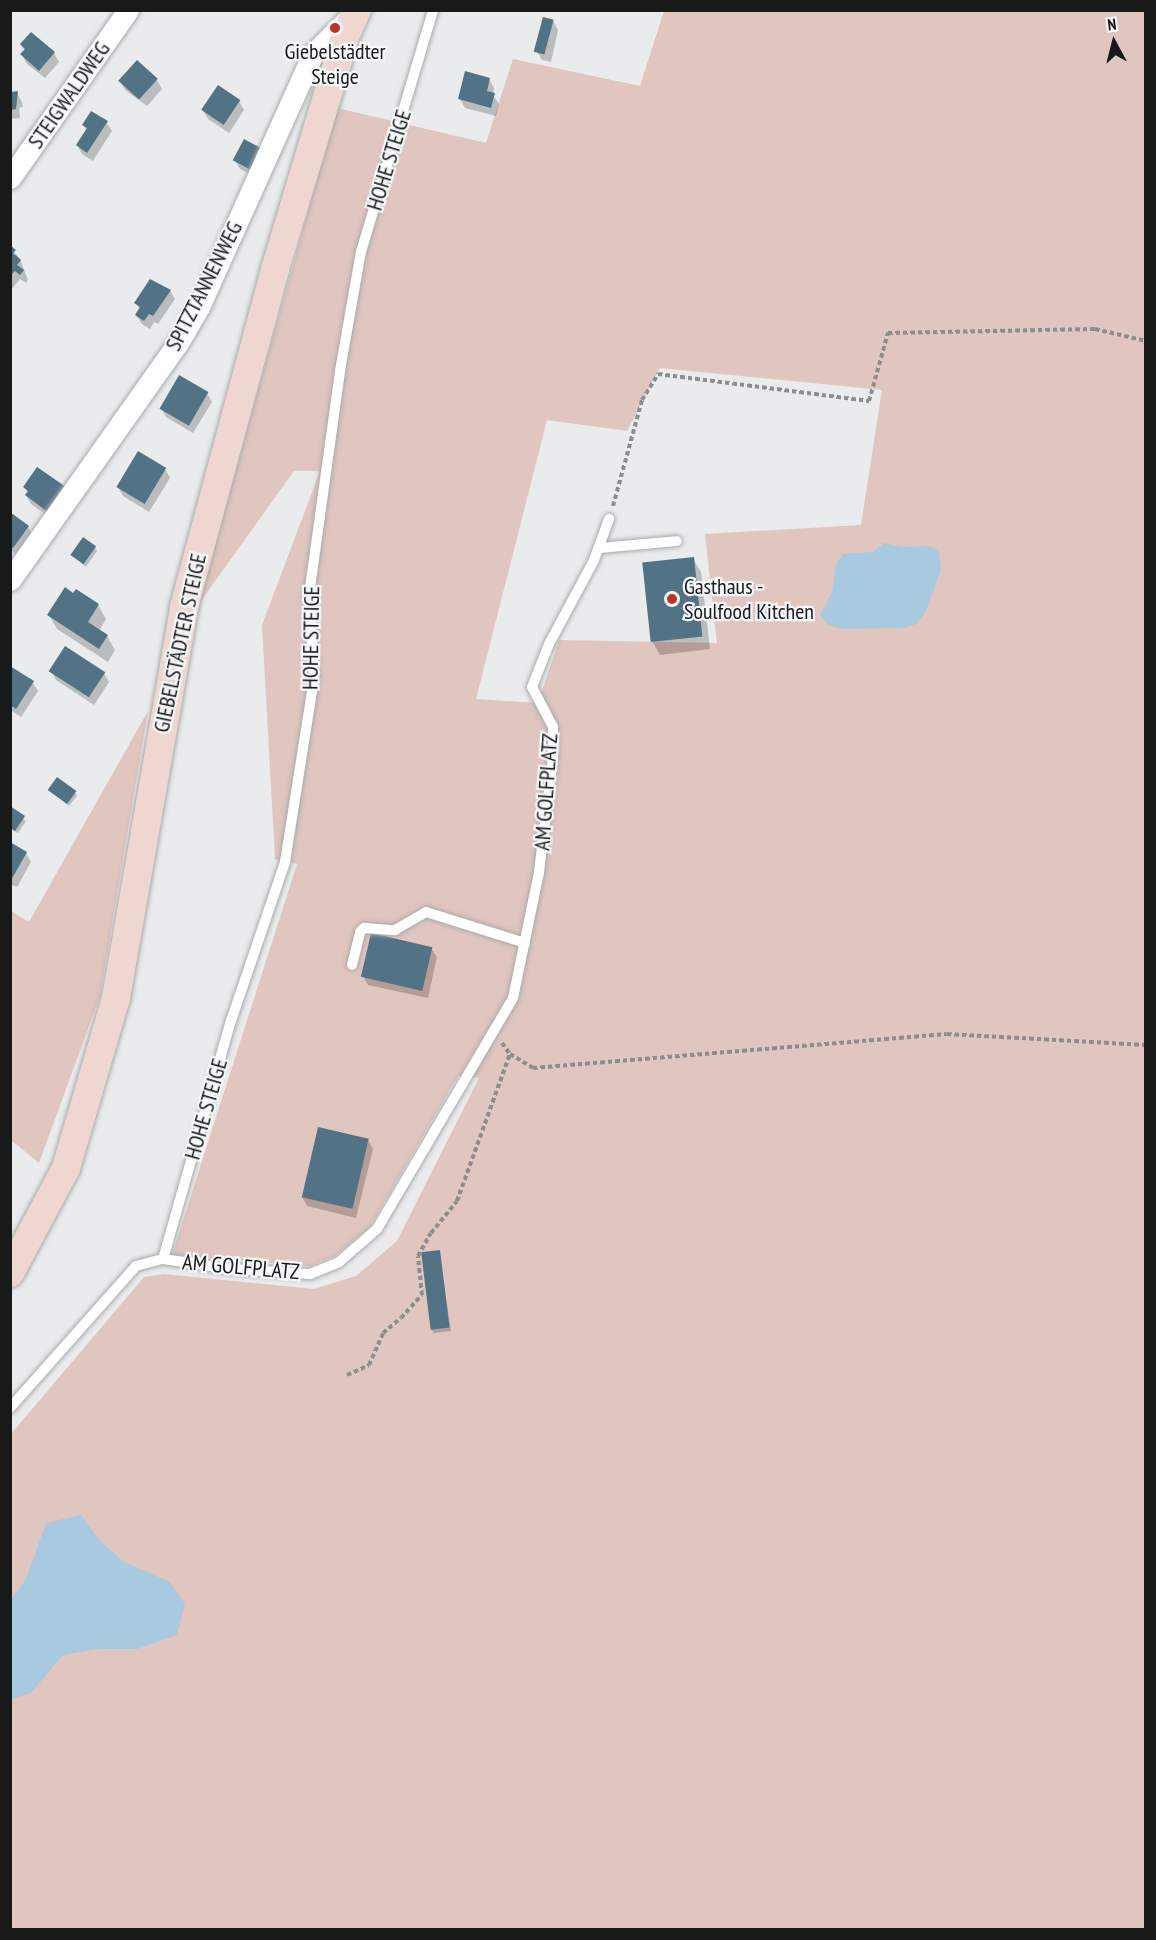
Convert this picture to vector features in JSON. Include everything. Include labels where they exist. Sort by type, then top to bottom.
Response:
[{"type":"main road","name":"GIEBELSTÄDTER STEIGE","points":[[10,1273],[66,1168],[116,998],[184,607],[275,269],[345,37],[356,10]]},
{"type":"street","name":"STEIGWALDWEG","points":[[10,178],[128,10]]},
{"type":"street","name":"SPITZTANNENWEG","points":[[10,580],[178,343],[198,307],[312,55],[356,10]]},
{"type":"lane","name":"HOHE STEIGE","points":[[163,1259],[231,1021],[285,862],[314,679],[309,595],[345,342],[361,252],[433,10]]},
{"type":"lane","name":"AM GOLFPLATZ","points":[[10,1408],[136,1266],[163,1259],[232,1269],[310,1274],[339,1262],[377,1229],[513,998],[539,872],[553,756],[553,727],[532,687],[549,644],[599,548],[609,519]]},
{"type":"lane","points":[[599,548],[677,541]]},
{"type":"lane","points":[[352,965],[360,932],[364,928],[395,930],[426,912],[525,943]]},
{"type":"path","points":[[609,519],[642,400],[658,374],[869,401],[888,333],[1095,329],[1146,341]]},
{"type":"path","points":[[494,1032],[510,1054],[532,1068],[947,1034],[1146,1045]]},
{"type":"path","points":[[347,1375],[369,1365],[383,1333],[401,1318],[423,1294],[418,1256],[431,1233],[457,1201],[510,1054]]},
{"type":"shaded area","points":[[664,11],[1145,11],[1145,1929],[11,1930],[11,1434],[144,1277],[164,1274],[314,1289],[356,1276],[397,1241],[479,1078],[458,1076],[370,1227],[335,1256],[310,1266],[172,1255],[297,864],[275,859],[262,625],[320,471],[294,471],[198,605],[337,108],[486,143],[513,59],[640,86]],"holes":[[[660,368],[882,390],[861,525],[705,534],[717,643],[559,640],[538,703],[476,699],[547,420],[627,431]]]},
{"type":"shaded area","points":[[148,711],[100,996],[39,1163],[11,1140],[11,911],[29,922]]},
{"type":"water","points":[[884,543],[903,547],[930,546],[939,552],[941,570],[925,613],[916,624],[904,628],[840,629],[827,624],[820,615],[832,592],[836,564],[843,554],[873,552]]},
{"type":"water","points":[[81,1515],[100,1541],[124,1562],[170,1582],[185,1604],[177,1635],[137,1649],[98,1649],[63,1655],[31,1693],[11,1699],[11,1600],[26,1579],[46,1523]]},
{"type":"building","points":[[543,17],[554,20],[544,55],[534,52]]},
{"type":"building","points":[[31,32],[55,52],[39,71],[20,54],[25,49],[20,44]]},
{"type":"building","points":[[137,60],[158,79],[139,100],[118,81]]},
{"type":"building","points":[[465,71],[490,78],[487,91],[495,93],[491,108],[458,99]]},
{"type":"building","points":[[218,85],[240,100],[224,125],[201,110]]},
{"type":"building","points":[[18,91],[16,109],[10,110],[10,92]]},
{"type":"building","points":[[91,111],[108,121],[87,153],[76,145],[87,128],[82,125]]},
{"type":"building","points":[[244,139],[263,149],[251,170],[233,160]]},
{"type":"building","points":[[10,245],[16,250],[13,253],[21,260],[17,265],[24,270],[20,275],[15,271],[10,276]]},
{"type":"building","points":[[150,279],[171,290],[153,316],[149,314],[144,321],[135,315],[140,307],[134,303]]},
{"type":"building","points":[[179,375],[208,392],[189,426],[160,409]]},
{"type":"building","points":[[138,451],[166,468],[145,504],[116,487]]},
{"type":"building","points":[[37,467],[66,487],[48,512],[25,495],[28,491],[23,487]]},
{"type":"building","points":[[10,512],[29,526],[13,548],[10,546]]},
{"type":"building","points":[[83,537],[96,546],[83,564],[70,555]]},
{"type":"building","name":"Gasthaus - Soulfood Kitchen","points":[[694,557],[702,637],[651,642],[642,562]]},
{"type":"building","points":[[65,587],[73,593],[76,589],[99,604],[88,622],[108,635],[99,649],[47,615]]},
{"type":"building","points":[[65,646],[105,672],[89,697],[49,671]]},
{"type":"building","points":[[10,666],[34,681],[16,709],[10,705]]},
{"type":"building","points":[[57,777],[76,791],[67,804],[48,790]]},
{"type":"building","points":[[10,806],[25,816],[15,831],[10,827]]},
{"type":"building","points":[[10,842],[27,852],[10,882]]},
{"type":"building","points":[[371,933],[432,947],[422,991],[361,977]]},
{"type":"building","points":[[318,1127],[369,1139],[352,1209],[302,1197]]},
{"type":"building","points":[[440,1250],[450,1327],[431,1330],[421,1252]]},
{"type":"place","name":"Giebelstädter Steige","points":[[335,28]]},
{"type":"place","name":"Gasthaus - Soulfood Kitchen","points":[[672,599]]}]
